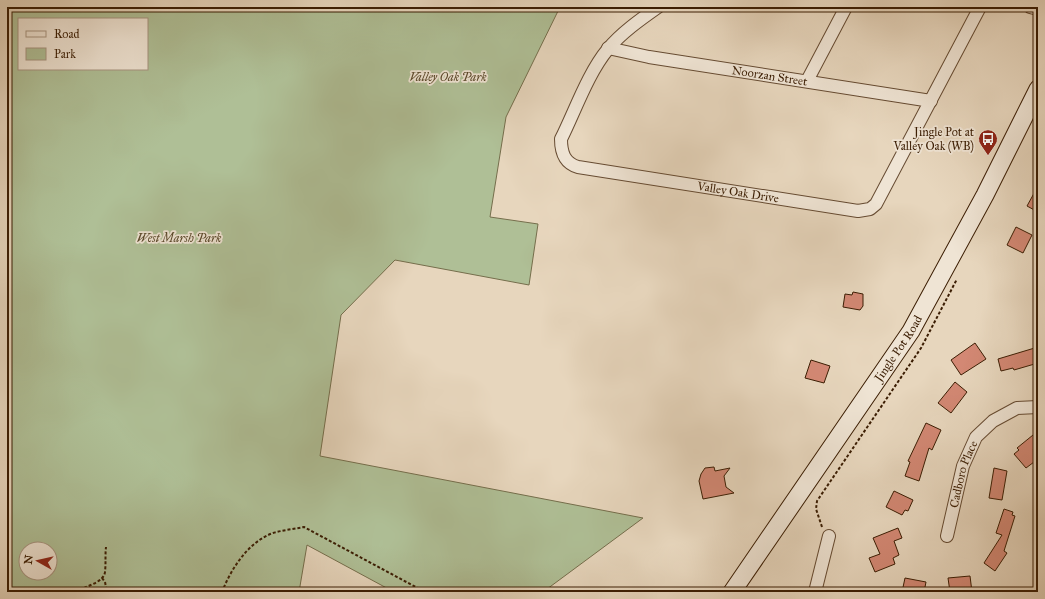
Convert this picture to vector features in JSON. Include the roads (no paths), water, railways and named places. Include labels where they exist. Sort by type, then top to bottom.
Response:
[{"type":"main road","name":"Jingle Pot Road","points":[[732,592],[911,331],[971,221],[1038,89]]},
{"type":"street","name":"Valley Oak Drive","points":[[658,7],[640,19],[608,48],[596,67],[561,139],[561,149],[568,162],[578,167],[864,210],[874,207],[876,204],[980,7]]},
{"type":"street","points":[[807,81],[846,7]]},
{"type":"street","points":[[1030,7],[1038,9]]},
{"type":"street","name":"Noorzan Street","points":[[608,48],[649,57],[931,101]]},
{"type":"street","name":"Cadboro Place","points":[[947,536],[963,466],[976,437],[993,421],[1017,408],[1038,407]]},
{"type":"street","points":[[815,592],[829,536]]},
{"type":"place","name":"Jingle Pot at Valley Oak (WB)","points":[[988,156]]},
{"type":"park label","name":"Valley Oak Park","points":[[448,77]]},
{"type":"park label","name":"West Marsh Park","points":[[179,238]]}]
